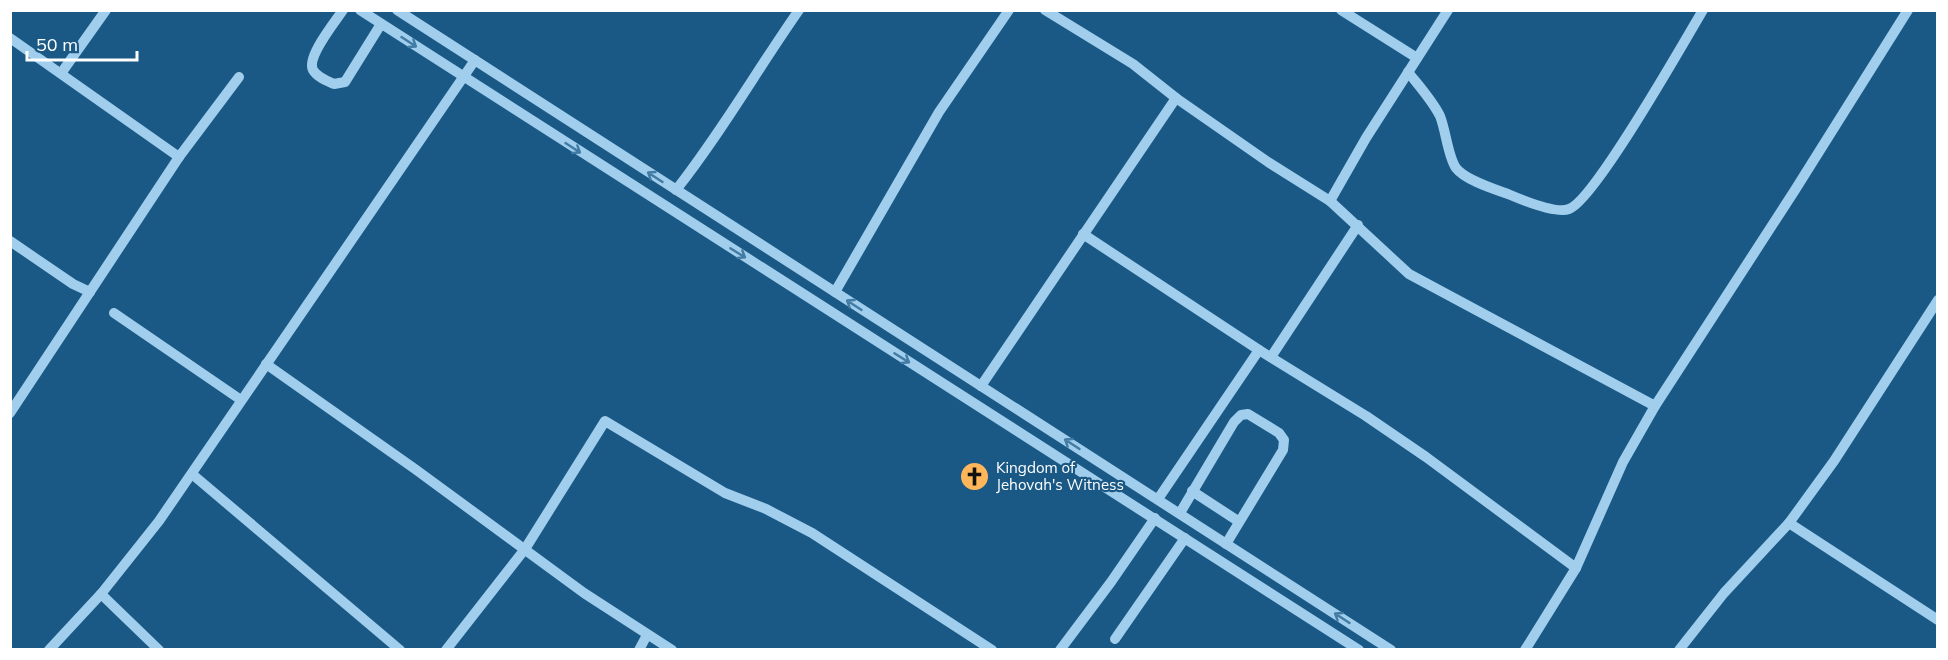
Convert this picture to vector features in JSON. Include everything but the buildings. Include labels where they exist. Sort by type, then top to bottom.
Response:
[{"type":"street","points":[[62,72],[106,10]]},
{"type":"street","points":[[343,10],[315,52],[311,63],[314,72],[334,84],[345,82],[381,24]]},
{"type":"street","points":[[360,10],[1359,650]]},
{"type":"street","points":[[676,190],[726,122],[799,10]]},
{"type":"street","points":[[835,292],[939,112],[1008,10]]},
{"type":"street","points":[[1045,10],[1133,64],[1176,98],[1268,162],[1330,201],[1409,274],[1655,406]]},
{"type":"street","points":[[1341,10],[1417,58]]},
{"type":"street","points":[[1330,201],[1366,138],[1448,10]]},
{"type":"street","points":[[1408,72],[1439,115],[1447,135],[1451,160],[1457,170],[1478,182],[1516,197],[1551,208],[1568,210],[1576,206],[1609,164],[1703,10]]},
{"type":"street","points":[[1525,650],[1576,568],[1623,462],[1655,406],[1908,10]]},
{"type":"street","points":[[402,12],[1391,650]]},
{"type":"street","points":[[10,38],[62,72],[179,157]]},
{"type":"street","points":[[49,650],[101,594],[159,521],[475,60]]},
{"type":"street","points":[[10,413],[179,157],[239,77]]},
{"type":"street","points":[[981,386],[1176,98]]},
{"type":"street","points":[[1271,357],[1358,225]]},
{"type":"street","points":[[1083,234],[1259,350],[1366,416],[1426,457],[1576,568]]},
{"type":"street","points":[[10,241],[67,280],[90,292]]},
{"type":"street","points":[[1685,648],[1724,593],[1789,523],[1834,461],[1938,300]]},
{"type":"street","points":[[114,313],[241,400]]},
{"type":"street","points":[[1158,499],[1259,350]]},
{"type":"street","points":[[266,364],[584,593],[672,650]]},
{"type":"street","points":[[1180,513],[1234,422],[1241,415],[1248,414],[1279,433],[1284,440],[1283,450],[1226,544]]},
{"type":"street","points":[[446,650],[525,549],[605,421],[725,493],[766,509],[812,533],[992,650]]},
{"type":"street","points":[[192,474],[400,650]]},
{"type":"street","points":[[1192,491],[1238,521]]},
{"type":"street","points":[[1060,650],[1155,518]]},
{"type":"street","points":[[1789,523],[1938,620]]},
{"type":"street","points":[[1115,639],[1185,538]]},
{"type":"street","points":[[101,594],[159,650]]},
{"type":"street","points":[[639,650],[647,635]]},
{"type":"place","name":"Kingdom of Jehovah's Witness","points":[[975,477]]}]
